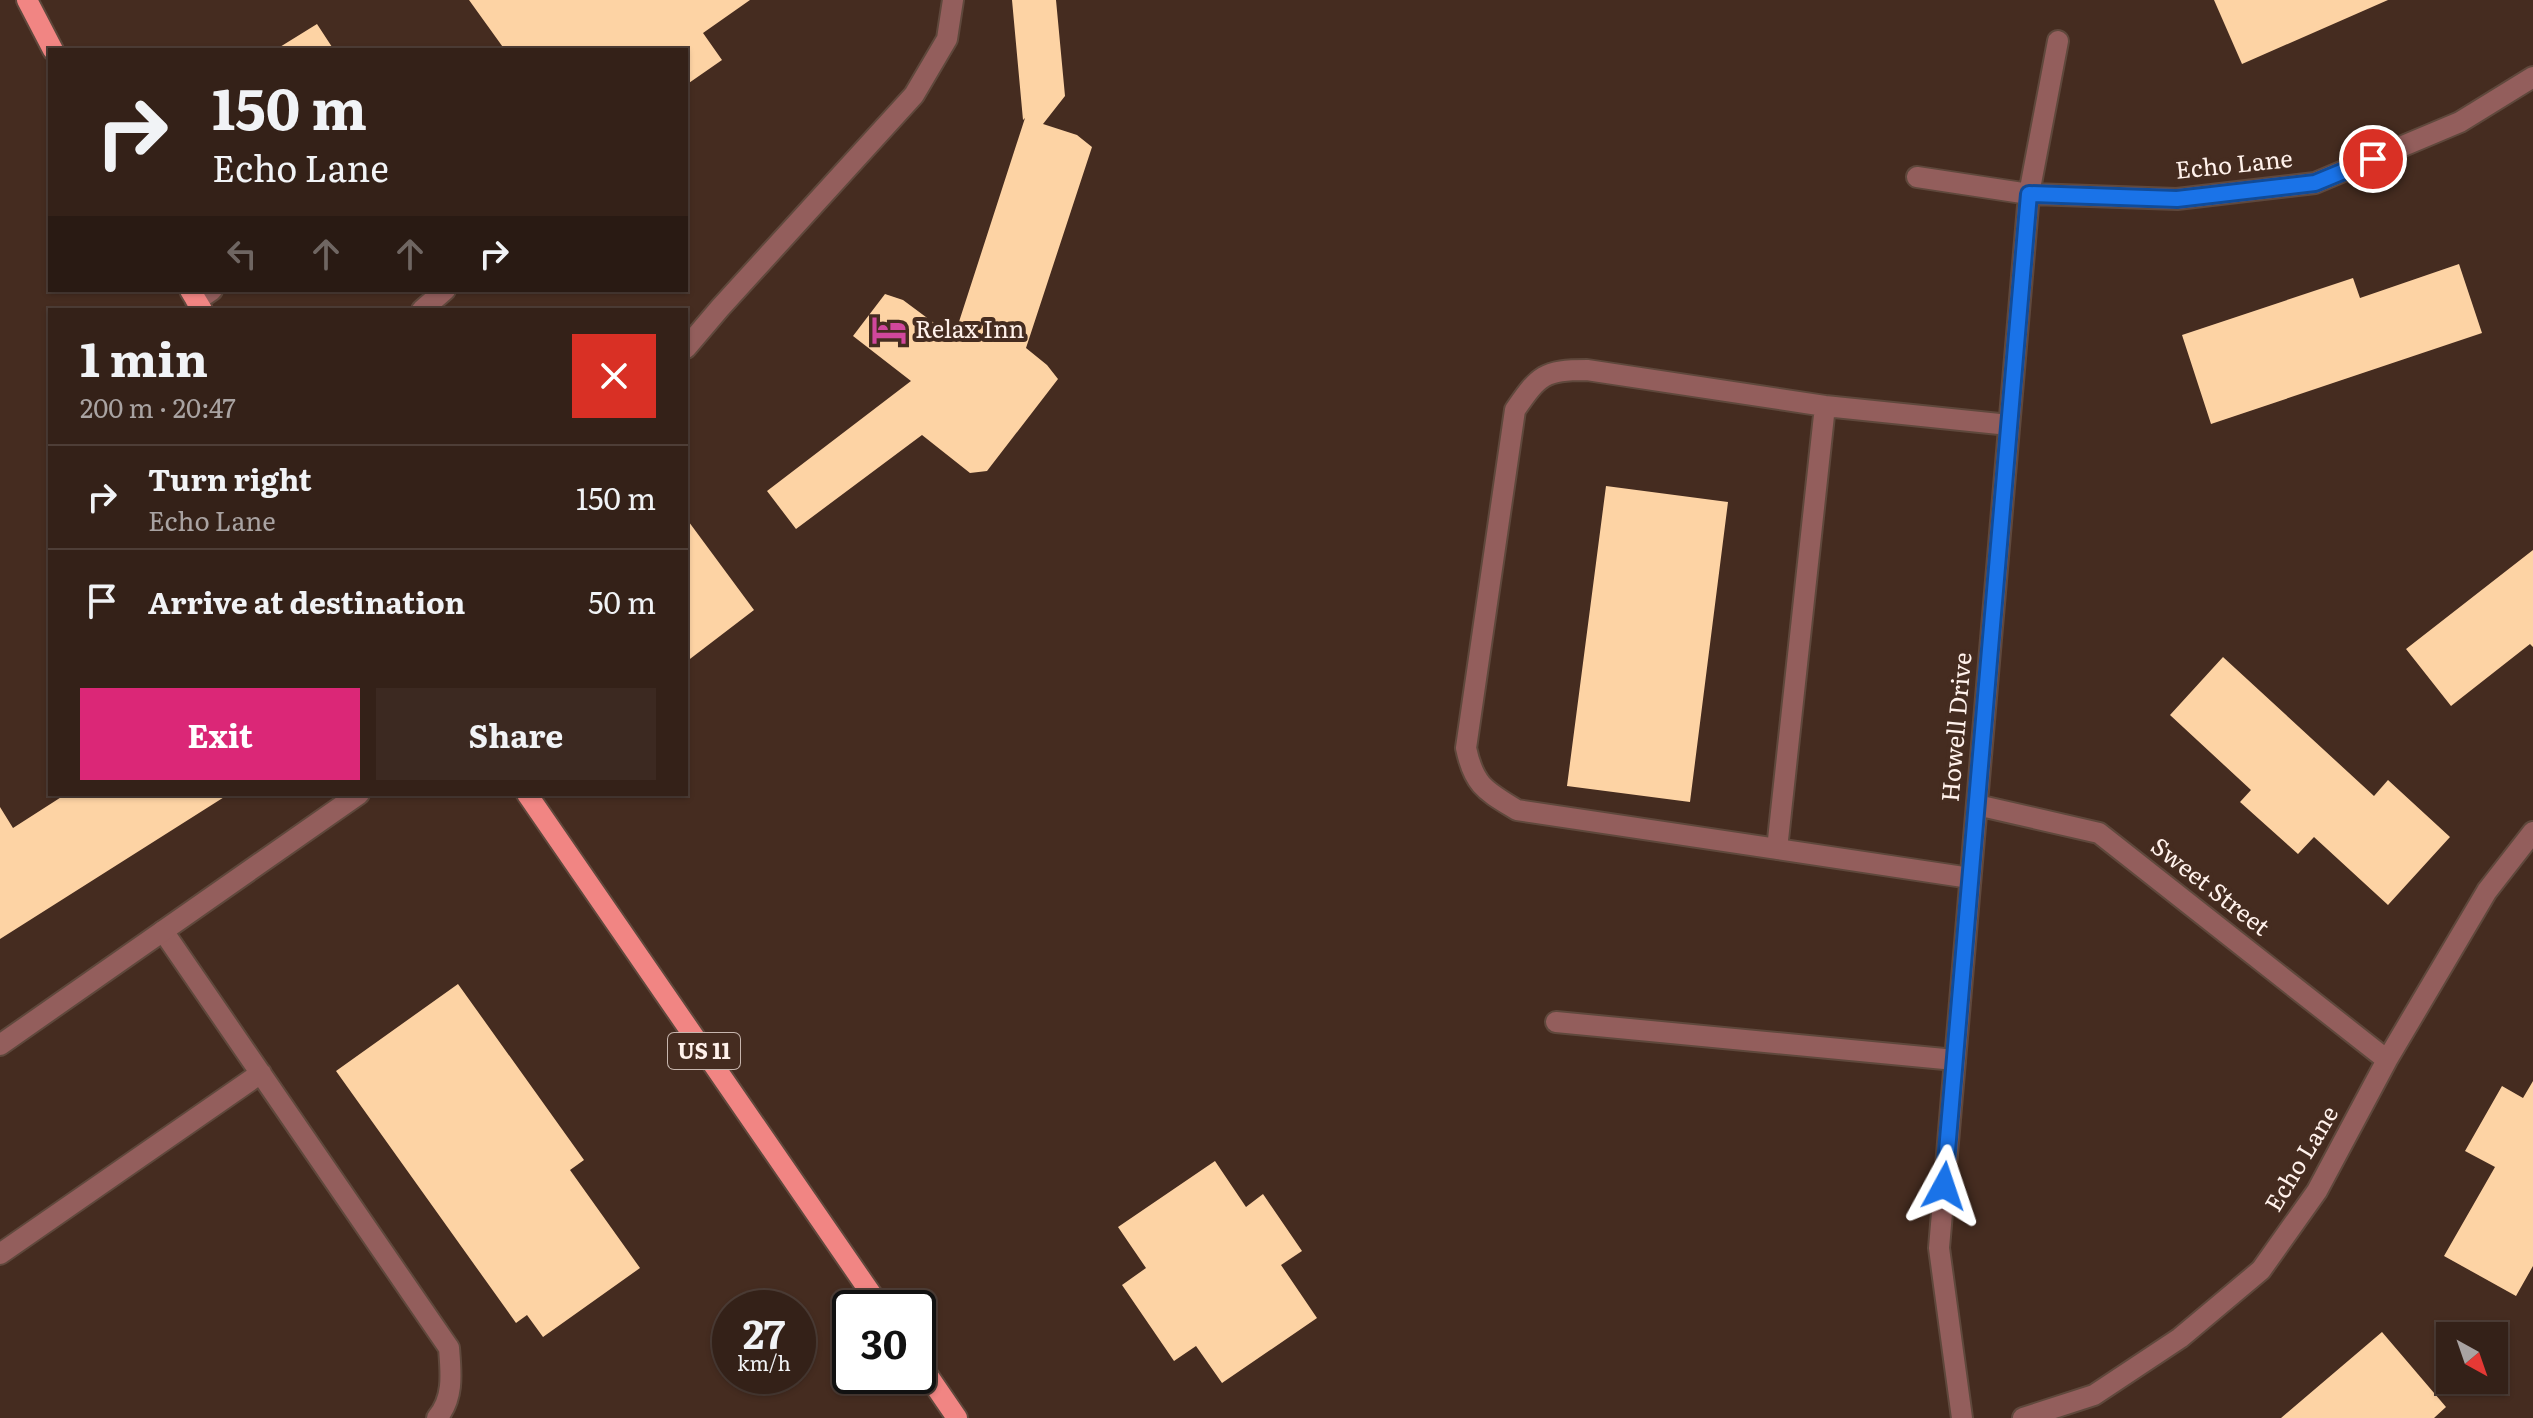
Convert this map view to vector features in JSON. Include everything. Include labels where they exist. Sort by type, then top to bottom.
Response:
[{"type":"main road","points":[[27,0],[52,48]]},
{"type":"main road","name":"US 11","points":[[528,796],[869,1290]]},
{"type":"main road","points":[[936,1387],[957,1418]]},
{"type":"street","points":[[688,346],[914,95],[947,39],[953,0]]},
{"type":"street","name":"Howell Drive","points":[[1962,1418],[1939,1248],[2029,194],[2058,41]]},
{"type":"street","name":"Echo Lane","points":[[1917,177],[2029,194],[2177,199],[2315,183],[2460,122],[2533,77]]},
{"type":"street","points":[[424,308],[443,292]]},
{"type":"street","points":[[1970,878],[1517,810],[1485,790],[1470,769],[1466,748],[1515,410],[1532,386],[1555,370],[1587,370],[1825,406],[2009,425]]},
{"type":"street","points":[[1777,849],[1825,406]]},
{"type":"street","points":[[0,1045],[356,796]]},
{"type":"street","name":"Sweet Street","points":[[1977,805],[2099,833],[2387,1060]]},
{"type":"street","name":"Echo Lane","points":[[2023,1418],[2094,1395],[2180,1338],[2261,1270],[2317,1191],[2387,1060],[2487,891],[2533,832]]},
{"type":"street","points":[[163,931],[449,1348],[452,1383],[437,1418]]},
{"type":"street","points":[[1556,1022],[1955,1060]]},
{"type":"street","points":[[0,1254],[261,1073]]},
{"type":"building","points":[[469,0],[750,0],[703,33],[722,60],[688,84],[688,48],[504,48]]},
{"type":"building","points":[[1012,0],[1056,0],[1065,96],[1043,124],[1077,135],[1092,147],[1026,348],[1047,365],[1058,379],[987,471],[970,473],[922,435],[796,529],[767,491],[911,381],[853,336],[885,294],[903,300],[934,323],[956,331],[1025,118],[1023,120]]},
{"type":"building","points":[[2214,0],[2388,0],[2242,64]]},
{"type":"building","points":[[317,24],[333,48],[278,48]]},
{"type":"building","points":[[2459,264],[2482,333],[2211,424],[2182,335],[2353,278],[2360,298]]},
{"type":"building","points":[[1606,486],[1728,502],[1690,802],[1567,786]]},
{"type":"building","points":[[688,521],[754,610],[688,660]]},
{"type":"building","points":[[2533,550],[2533,647],[2530,644],[2451,706],[2406,649]]},
{"type":"building","points":[[2223,657],[2374,796],[2388,780],[2450,837],[2388,905],[2314,837],[2298,854],[2240,802],[2251,790],[2170,715]]},
{"type":"building","points":[[63,796],[226,796],[0,939],[0,807],[13,828]]},
{"type":"building","points":[[458,984],[584,1160],[570,1170],[640,1268],[543,1337],[527,1315],[516,1323],[336,1071]]},
{"type":"building","points":[[2533,1081],[2533,1266],[2516,1296],[2444,1256],[2495,1167],[2465,1151],[2502,1086],[2523,1098]]},
{"type":"building","points":[[1215,1161],[1246,1207],[1263,1194],[1302,1251],[1281,1265],[1317,1318],[1222,1383],[1196,1346],[1174,1361],[1122,1285],[1146,1268],[1118,1227]]},
{"type":"building","points":[[2382,1332],[2446,1407],[2434,1418],[2281,1418]]},
{"type":"place","name":"Relax Inn","points":[[889,330]]},
{"type":"route","points":[[1944,1186],[2029,194],[2177,199],[2315,183],[2373,159]]}]
